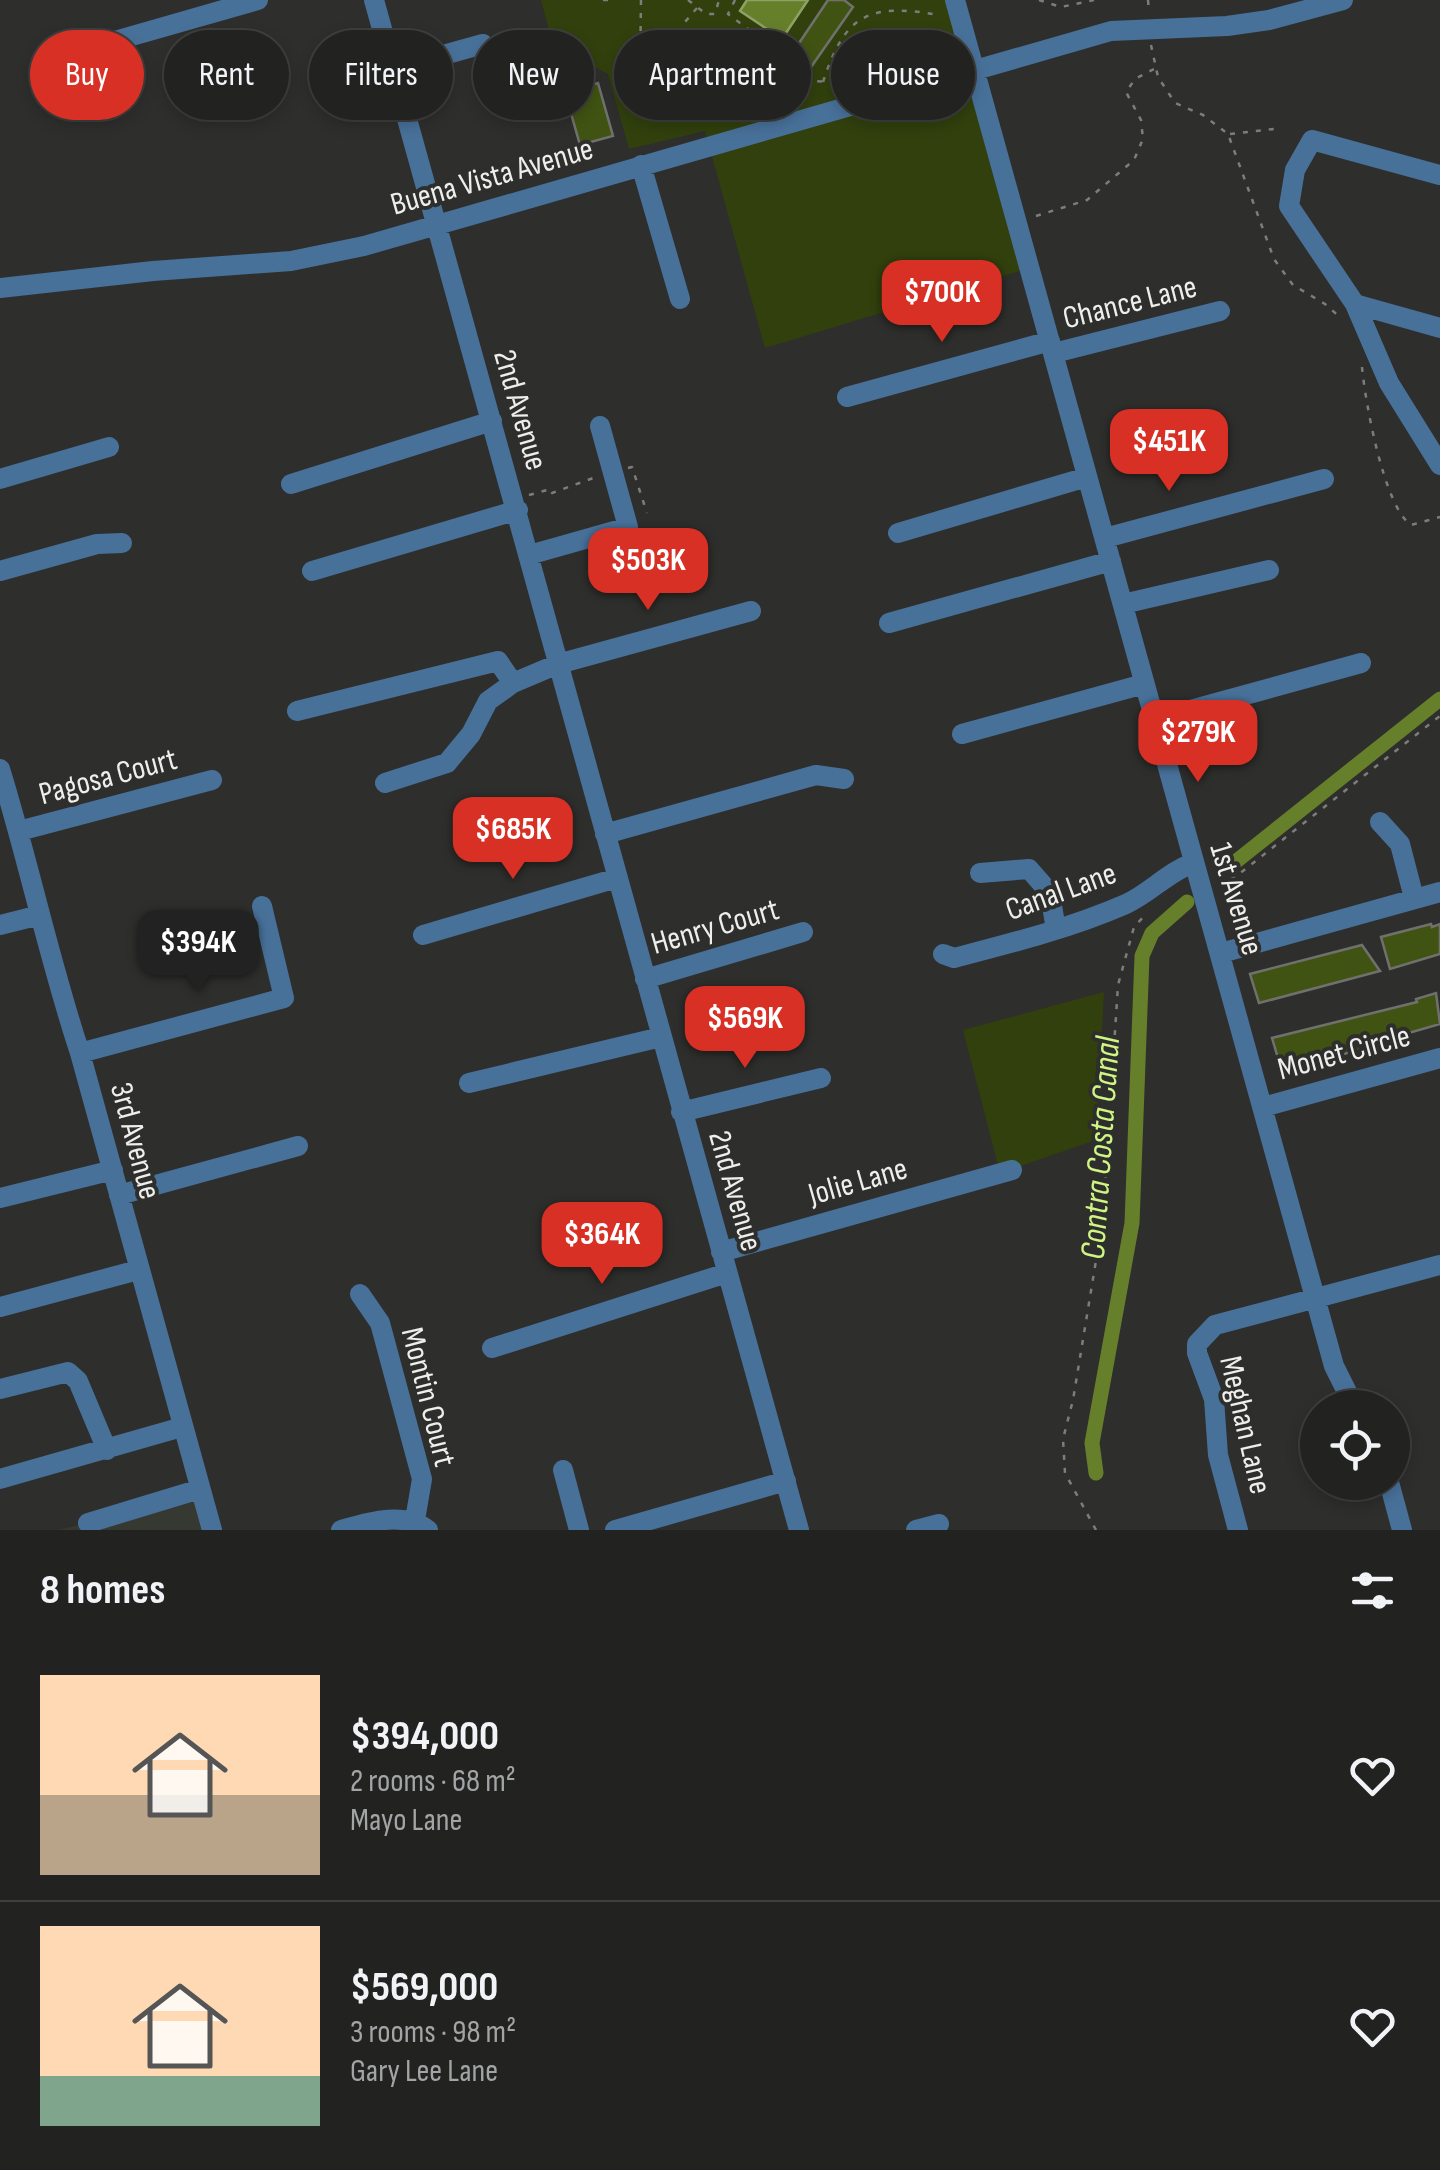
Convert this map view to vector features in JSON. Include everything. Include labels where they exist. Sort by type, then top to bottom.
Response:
[{"type":"street","points":[[144,33],[258,0]]},
{"type":"street","name":"2nd Avenue","points":[[374,0],[382,30]]},
{"type":"street","name":"Buena Vista Avenue","points":[[975,68],[1111,30],[1227,26],[1269,20],[1342,0]]},
{"type":"street","name":"1st Avenue","points":[[975,72],[1334,1366],[1346,1390]]},
{"type":"street","name":"Buena Vista Avenue","points":[[0,288],[152,270],[291,261],[364,246],[831,110]]},
{"type":"street","name":"2nd Avenue","points":[[407,120],[492,421],[522,503],[529,555],[558,664],[799,1530]]},
{"type":"street","points":[[1440,175],[1312,140],[1296,170],[1289,206],[1389,383],[1440,464]]},
{"type":"street","points":[[641,164],[680,299]]},
{"type":"street","name":"Chance Lane","points":[[847,398],[1052,347],[1220,311]]},
{"type":"street","points":[[1350,314],[1440,328]]},
{"type":"street","points":[[291,484],[492,421]]},
{"type":"street","points":[[529,555],[628,527],[600,426]]},
{"type":"street","points":[[0,479],[109,447]]},
{"type":"street","points":[[898,533],[1088,477]]},
{"type":"street","points":[[1105,538],[1324,478]]},
{"type":"street","points":[[312,571],[522,503]]},
{"type":"street","points":[[0,571],[98,544],[122,543]]},
{"type":"street","points":[[888,623],[1111,561]]},
{"type":"street","points":[[1123,604],[1268,570]]},
{"type":"street","points":[[385,783],[447,764],[471,734],[488,701],[513,682],[558,664],[750,611]]},
{"type":"street","points":[[298,710],[498,661],[513,682]]},
{"type":"street","points":[[1154,720],[1361,663]]},
{"type":"street","points":[[962,734],[1144,684]]},
{"type":"street","name":"3rd Avenue","points":[[0,768],[212,1530]]},
{"type":"street","points":[[605,834],[816,775],[844,779]]},
{"type":"street","name":"Pagosa Court","points":[[19,832],[212,780]]},
{"type":"street","points":[[1380,822],[1400,844],[1414,898]]},
{"type":"street","name":"Canal Lane","points":[[943,954],[954,958],[1056,930],[1130,902],[1193,863]]},
{"type":"street","points":[[980,873],[1029,869],[1050,893],[1056,930]]},
{"type":"street","points":[[423,935],[617,878]]},
{"type":"street","points":[[1221,953],[1440,892]]},
{"type":"street","points":[[80,1053],[284,998],[262,906]]},
{"type":"street","points":[[0,925],[40,915]]},
{"type":"street","name":"Henry Court","points":[[645,978],[803,932]]},
{"type":"street","points":[[469,1083],[661,1037]]},
{"type":"street","name":"Monet Circle","points":[[1263,1107],[1440,1058]]},
{"type":"street","points":[[682,1112],[820,1078]]},
{"type":"street","points":[[119,1195],[298,1146]]},
{"type":"street","points":[[0,1198],[113,1170]]},
{"type":"street","name":"Jolie Lane","points":[[721,1252],[1012,1170]]},
{"type":"street","points":[[1316,1299],[1440,1265]]},
{"type":"street","points":[[0,1307],[138,1270]]},
{"type":"street","points":[[492,1348],[727,1273]]},
{"type":"street","name":"Montin Court","points":[[360,1294],[380,1323],[422,1480],[422,1525]]},
{"type":"street","name":"Meghan Lane","points":[[1238,1530],[1218,1455],[1214,1399],[1202,1374],[1197,1344],[1215,1325],[1316,1299]]},
{"type":"street","points":[[0,1389],[68,1372],[78,1381],[106,1450]]},
{"type":"street","points":[[0,1479],[182,1428]]},
{"type":"street","points":[[563,1470],[579,1530]]},
{"type":"street","points":[[615,1530],[786,1482]]},
{"type":"street","points":[[88,1523],[200,1490]]},
{"type":"street","points":[[1394,1500],[1402,1530]]},
{"type":"street","points":[[342,1530],[373,1520],[422,1525]]},
{"type":"street","points":[[916,1530],[939,1524]]},
{"type":"path","points":[[603,0],[610,0]]},
{"type":"path","points":[[641,0],[641,30]]},
{"type":"path","points":[[688,0],[715,14],[719,0]]},
{"type":"path","points":[[734,0],[728,14],[750,30]]},
{"type":"path","points":[[1039,0],[1062,7],[1094,0]]},
{"type":"path","points":[[1148,0],[1158,77],[1175,104],[1202,115],[1228,134],[1274,259],[1293,285],[1350,314]]},
{"type":"path","points":[[684,30],[685,22],[697,8]]},
{"type":"path","points":[[823,82],[846,30],[869,13],[957,9]]},
{"type":"path","points":[[1017,222],[1086,200],[1134,160],[1143,139],[1141,120],[1126,92],[1135,79],[1156,68]]},
{"type":"path","points":[[811,82],[831,82]]},
{"type":"path","points":[[1228,134],[1274,129]]},
{"type":"path","points":[[1361,353],[1366,409],[1397,510],[1411,525],[1440,517]]},
{"type":"path","points":[[522,503],[550,490],[552,494],[632,467],[647,512]]},
{"type":"path","points":[[1200,884],[1234,878],[1440,716]]},
{"type":"path","points":[[1096,1530],[1066,1473],[1062,1440],[1073,1400],[1103,1218],[1118,985],[1134,927],[1146,914]]},
{"type":"shaded area","points":[[541,0],[955,0],[963,30],[831,30],[831,120],[975,120],[975,71],[1030,268],[765,348],[705,131],[629,149],[621,120],[811,120],[811,30],[614,30],[614,95],[608,74],[594,67],[594,30],[549,30]]},
{"type":"shaded area","points":[[747,0],[808,0],[788,30],[768,30],[740,11]]},
{"type":"shaded area","points":[[1104,992],[1096,1140],[1000,1173],[963,1030]]},
{"type":"shaded area","points":[[200,1489],[212,1530],[58,1530],[88,1523]]},
{"type":"building","points":[[828,0],[844,0],[853,7],[837,30],[831,30],[831,38],[811,67],[811,30],[808,30]]},
{"type":"building","points":[[598,83],[613,136],[580,145],[573,120],[594,120],[594,84]]},
{"type":"building","points":[[1440,924],[1440,954],[1390,969],[1381,937]]},
{"type":"building","points":[[1362,945],[1380,971],[1259,1003],[1250,974]]},
{"type":"building","points":[[1436,993],[1440,1024],[1294,1067],[1295,1072],[1283,1075],[1272,1038],[1417,1002],[1416,999]]},
{"type":"waterway","name":"Contra Costa Canal","points":[[1234,863],[1440,699]]},
{"type":"waterway","name":"Contra Costa Canal","points":[[1096,1473],[1092,1443],[1132,1223],[1142,956],[1152,933],[1187,902]]}]
